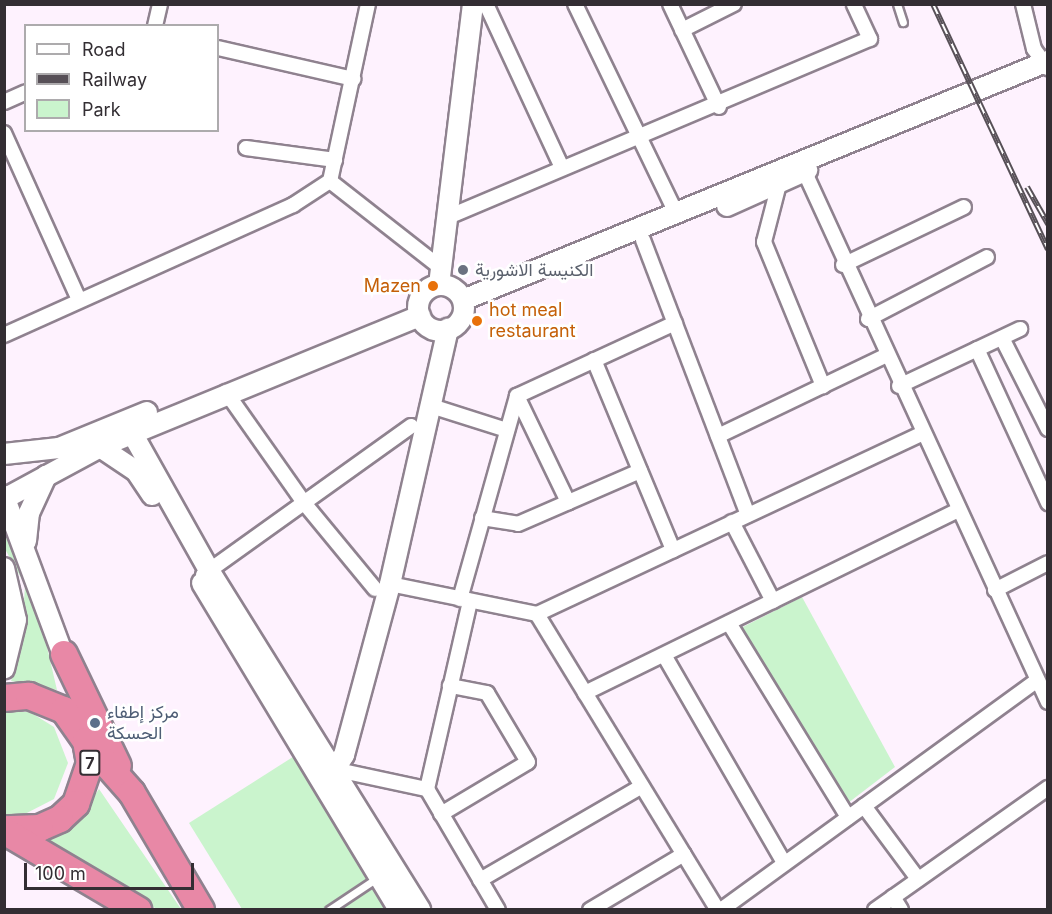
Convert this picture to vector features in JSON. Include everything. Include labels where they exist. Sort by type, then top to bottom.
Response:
[{"type":"highway","points":[[64,654],[132,793]]},
{"type":"highway","name":"7","points":[[4,698],[47,700],[82,733],[132,793],[201,909]]},
{"type":"highway","name":"7","points":[[4,830],[40,828],[76,804],[90,763],[82,733]]},
{"type":"highway","name":"7","points":[[4,830],[138,909]]},
{"type":"street","points":[[156,24],[160,4]]},
{"type":"street","points":[[4,334],[293,205],[330,181],[368,4]]},
{"type":"street","points":[[82,733],[64,654],[27,550],[5,497],[100,447],[420,309],[440,276],[473,4]]},
{"type":"street","points":[[486,4],[562,168]]},
{"type":"street","points":[[575,4],[676,213]]},
{"type":"street","points":[[670,4],[719,107]]},
{"type":"street","points":[[682,30],[734,4]]},
{"type":"street","points":[[448,217],[639,135],[719,107],[870,39],[854,4]]},
{"type":"street","points":[[383,587],[411,426],[443,329],[463,306],[676,213],[802,166],[1047,66],[1029,35],[1023,4]]},
{"type":"street","points":[[219,48],[353,80]]},
{"type":"street","points":[[4,102],[24,93]]},
{"type":"street","points":[[4,133],[79,300]]},
{"type":"street","points":[[246,148],[335,160]]},
{"type":"street","points":[[463,306],[643,240],[779,184],[802,166]]},
{"type":"street","points":[[802,166],[843,265],[1047,702]]},
{"type":"street","points":[[330,181],[456,290],[463,306]]},
{"type":"street","points":[[779,184],[764,242],[823,386]]},
{"type":"street","points":[[843,265],[964,207]]},
{"type":"street","points":[[643,240],[748,515]]},
{"type":"street","points":[[868,319],[987,257]]},
{"type":"street","points":[[420,309],[443,329]]},
{"type":"street","points":[[4,454],[59,448],[420,309]]},
{"type":"street","points":[[498,909],[427,789],[450,686],[482,518],[517,396],[675,323]]},
{"type":"street","points":[[399,909],[379,876],[326,771],[383,587],[428,405],[443,329]]},
{"type":"street","points":[[899,386],[1020,329]]},
{"type":"street","points":[[1002,338],[1047,429]]},
{"type":"street","points":[[977,349],[1047,503]]},
{"type":"street","points":[[718,436],[885,356]]},
{"type":"street","points":[[594,360],[673,550]]},
{"type":"street","points":[[226,392],[305,504],[383,587],[537,614],[921,434]]},
{"type":"street","points":[[517,396],[568,502]]},
{"type":"street","points":[[428,405],[507,430]]},
{"type":"street","points":[[204,575],[411,426]]},
{"type":"street","points":[[132,433],[204,575]]},
{"type":"street","points":[[100,447],[142,478],[326,771],[420,909]]},
{"type":"street","points":[[482,518],[518,524],[640,471]]},
{"type":"street","points":[[27,550],[29,513],[47,474]]},
{"type":"street","points":[[585,693],[957,511]]},
{"type":"street","points":[[732,522],[773,601]]},
{"type":"street","points":[[994,590],[1047,563]]},
{"type":"street","points":[[4,568],[16,620],[4,669]]},
{"type":"street","points":[[537,614],[720,909],[1037,680]]},
{"type":"street","points":[[729,624],[848,817]]},
{"type":"street","points":[[664,655],[784,863]]},
{"type":"street","points":[[441,814],[528,762],[487,693],[450,686]]},
{"type":"street","points":[[326,771],[427,789]]},
{"type":"street","points":[[480,880],[642,786]]},
{"type":"street","points":[[875,909],[1047,788]]},
{"type":"street","points":[[864,806],[918,879]]},
{"type":"street","points":[[590,909],[684,854]]},
{"type":"street","points":[[893,897],[901,909]]},
{"type":"lane","points":[[897,4],[903,22]]},
{"type":"lane","points":[[329,909],[379,876]]},
{"type":"green space","points":[[4,533],[37,604],[57,690],[11,681],[21,651],[25,585],[5,549]]},
{"type":"green space","points":[[802,597],[895,767],[848,803],[739,629]]},
{"type":"green space","points":[[4,711],[30,712],[54,727],[68,763],[54,799],[21,816],[5,815]]},
{"type":"green space","points":[[296,755],[390,909],[242,909],[189,823]]},
{"type":"green space","points":[[99,789],[181,909],[157,909],[43,844],[72,828]]},
{"type":"railway","points":[[933,4],[1048,249]]},
{"type":"railway","points":[[1027,187],[1048,224]]},
{"type":"place","name":"الكنيسة الاشورية","points":[[463,270]]},
{"type":"place","name":"Mazen","points":[[433,286]]},
{"type":"place","name":"hot meal restaurant","points":[[477,321]]},
{"type":"place","name":"مركز إطفاء الحسكة","points":[[95,723]]}]
